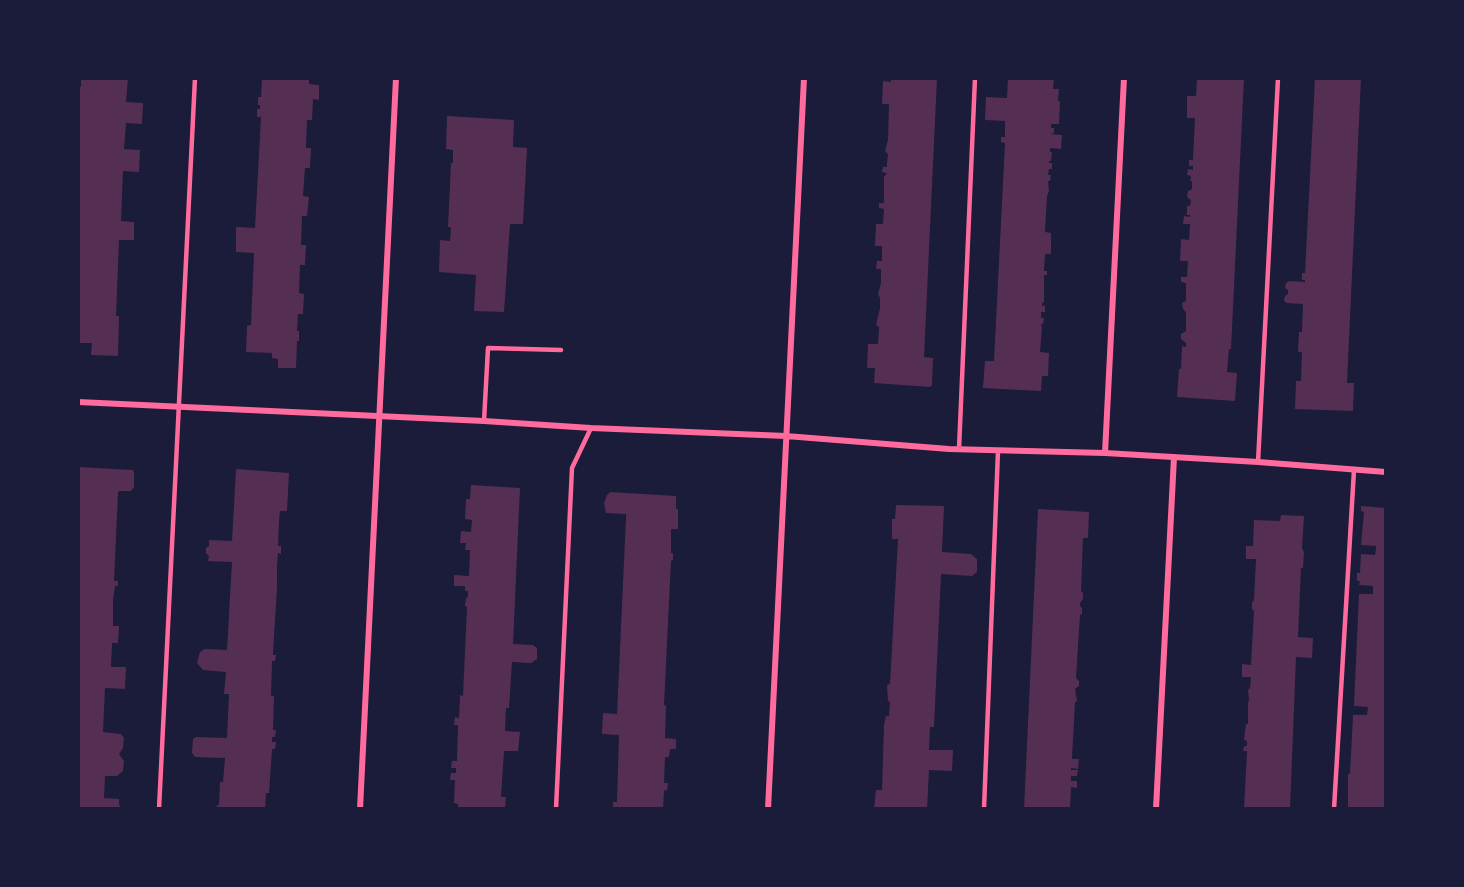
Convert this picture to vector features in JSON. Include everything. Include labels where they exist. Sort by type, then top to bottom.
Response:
[{"type":"street","points":[[360,809],[396,78]]},
{"type":"street","points":[[768,809],[804,78]]},
{"type":"street","points":[[1105,453],[1124,78]]},
{"type":"street","points":[[78,402],[786,436],[998,451],[1105,453],[1386,472]]},
{"type":"street","points":[[1156,809],[1174,457]]},
{"type":"lane","points":[[159,809],[195,78]]},
{"type":"lane","points":[[959,449],[975,78]]},
{"type":"lane","points":[[1258,462],[1278,78]]},
{"type":"lane","points":[[484,421],[488,348],[561,350]]},
{"type":"lane","points":[[556,809],[572,468],[591,428]]},
{"type":"lane","points":[[984,809],[998,451]]},
{"type":"lane","points":[[1334,809],[1354,470]]},
{"type":"building","points":[[81,78],[128,78],[126,102],[143,103],[142,124],[126,123],[124,149],[140,150],[139,172],[123,171],[121,221],[134,222],[134,240],[119,240],[116,316],[119,316],[118,356],[91,355],[92,343],[78,343],[78,86],[81,87]]},
{"type":"building","points":[[262,78],[309,78],[309,84],[319,85],[319,100],[313,99],[312,120],[307,120],[306,148],[311,148],[310,168],[305,168],[303,196],[309,197],[307,216],[302,216],[301,245],[306,245],[305,265],[300,265],[299,293],[304,294],[303,314],[298,314],[299,341],[297,341],[296,368],[278,368],[278,359],[272,358],[272,353],[246,352],[247,326],[251,325],[254,253],[236,252],[236,227],[255,228],[261,117],[257,117],[257,109],[260,109],[258,97],[261,97]]},
{"type":"building","points":[[891,78],[937,78],[924,357],[933,358],[932,386],[930,387],[874,383],[875,368],[867,368],[868,344],[878,344],[879,327],[876,325],[880,308],[878,294],[881,269],[876,269],[877,261],[882,261],[882,246],[875,246],[876,224],[883,224],[884,209],[879,208],[879,203],[884,203],[884,177],[887,173],[882,172],[883,167],[887,167],[888,154],[885,151],[888,140],[889,104],[882,104],[883,81],[891,82]]},
{"type":"building","points":[[1008,78],[1054,78],[1053,89],[1059,89],[1059,124],[1051,124],[1054,133],[1050,134],[1062,135],[1061,149],[1050,148],[1052,152],[1049,163],[1052,163],[1052,169],[1049,169],[1048,175],[1051,175],[1048,181],[1045,232],[1051,233],[1051,254],[1045,254],[1044,271],[1047,271],[1047,275],[1044,275],[1042,306],[1045,306],[1045,312],[1041,312],[1041,318],[1044,318],[1041,324],[1040,352],[1049,353],[1048,376],[1042,376],[1041,391],[983,388],[985,361],[994,361],[1005,143],[1001,142],[1001,137],[1005,137],[1005,121],[985,120],[986,97],[1007,98]]},
{"type":"building","points":[[1197,78],[1244,78],[1231,349],[1229,349],[1227,372],[1237,373],[1235,401],[1177,397],[1182,346],[1186,347],[1181,334],[1186,331],[1186,312],[1182,303],[1186,301],[1186,283],[1181,282],[1181,277],[1187,277],[1188,261],[1180,261],[1181,239],[1189,240],[1190,224],[1183,224],[1184,216],[1190,217],[1187,215],[1187,206],[1190,206],[1191,200],[1187,197],[1188,191],[1192,189],[1192,181],[1190,181],[1191,176],[1187,175],[1188,169],[1193,170],[1193,166],[1189,166],[1189,160],[1193,160],[1195,118],[1187,118],[1187,96],[1196,96]]},
{"type":"building","points":[[1315,78],[1361,78],[1347,383],[1354,383],[1353,411],[1295,409],[1296,381],[1301,381],[1302,352],[1298,352],[1299,332],[1302,332],[1303,304],[1284,301],[1288,294],[1285,288],[1286,283],[1289,281],[1305,282],[1302,280],[1302,273],[1305,273]]},
{"type":"building","points":[[447,116],[514,120],[513,147],[527,148],[523,224],[510,224],[504,312],[474,311],[476,275],[439,272],[440,240],[450,241],[451,227],[448,227],[453,150],[446,149]]},
{"type":"building","points":[[78,467],[133,470],[134,473],[134,487],[131,491],[119,491],[118,493],[114,581],[118,581],[118,586],[115,586],[113,601],[113,626],[119,626],[118,643],[112,643],[111,667],[126,667],[125,689],[105,688],[103,732],[121,734],[124,738],[123,748],[119,754],[124,761],[123,771],[117,776],[105,776],[104,798],[119,799],[121,809],[78,809]]},
{"type":"building","points":[[236,469],[289,473],[287,511],[280,511],[279,521],[278,546],[281,546],[281,554],[278,553],[273,653],[276,655],[275,661],[272,661],[271,696],[274,696],[273,730],[276,730],[272,742],[276,742],[275,749],[272,749],[269,793],[266,793],[265,809],[216,809],[219,805],[220,782],[223,782],[225,758],[195,757],[192,753],[193,739],[196,737],[227,738],[229,694],[224,694],[226,672],[203,670],[197,663],[200,652],[205,649],[227,650],[232,562],[208,561],[206,548],[209,546],[209,540],[232,541]]},
{"type":"building","points":[[471,485],[520,488],[513,644],[533,645],[537,648],[537,659],[531,663],[512,662],[505,731],[520,732],[518,751],[504,751],[501,797],[506,797],[505,809],[458,809],[458,804],[454,803],[455,780],[450,780],[451,773],[456,773],[456,768],[451,768],[452,761],[457,761],[458,725],[454,725],[455,717],[459,718],[460,695],[463,696],[467,607],[465,606],[468,597],[465,586],[454,586],[454,575],[469,576],[470,550],[465,550],[466,543],[460,543],[461,531],[471,532],[472,520],[465,519],[466,499],[470,499]]},
{"type":"building","points":[[610,492],[676,496],[678,529],[671,529],[673,560],[671,561],[664,705],[666,706],[665,738],[676,739],[676,749],[670,749],[669,757],[665,757],[664,783],[668,783],[667,791],[664,790],[663,809],[613,809],[613,802],[617,802],[619,735],[602,734],[603,713],[617,714],[626,514],[606,513],[604,503]]},
{"type":"building","points":[[896,505],[944,506],[942,552],[971,554],[977,559],[977,572],[972,576],[941,574],[934,727],[930,727],[929,750],[953,750],[952,771],[929,770],[927,809],[874,809],[876,790],[882,790],[884,725],[886,716],[889,716],[890,702],[887,685],[890,684],[898,539],[892,539],[892,519],[895,519]]},
{"type":"building","points":[[1361,506],[1386,508],[1386,809],[1348,809],[1348,774],[1350,774],[1353,715],[1367,715],[1368,707],[1354,706],[1359,594],[1373,594],[1373,586],[1359,585],[1357,573],[1360,573],[1361,554],[1375,555],[1376,549],[1376,546],[1361,545],[1364,512],[1361,511]]},
{"type":"building","points":[[1038,509],[1089,512],[1088,538],[1083,538],[1081,591],[1083,599],[1080,603],[1082,614],[1080,615],[1076,678],[1079,686],[1075,689],[1077,701],[1075,703],[1072,757],[1072,759],[1079,759],[1078,769],[1071,768],[1071,770],[1078,770],[1077,776],[1071,776],[1071,781],[1077,781],[1077,788],[1071,787],[1070,809],[1024,809]]},
{"type":"building","points":[[1281,515],[1304,516],[1298,637],[1313,638],[1312,658],[1296,657],[1290,809],[1244,809],[1247,751],[1243,751],[1244,746],[1247,746],[1247,741],[1244,740],[1246,724],[1248,724],[1248,690],[1251,677],[1242,677],[1242,664],[1251,665],[1254,611],[1252,603],[1256,559],[1246,559],[1246,546],[1253,546],[1254,520],[1280,521]]}]
